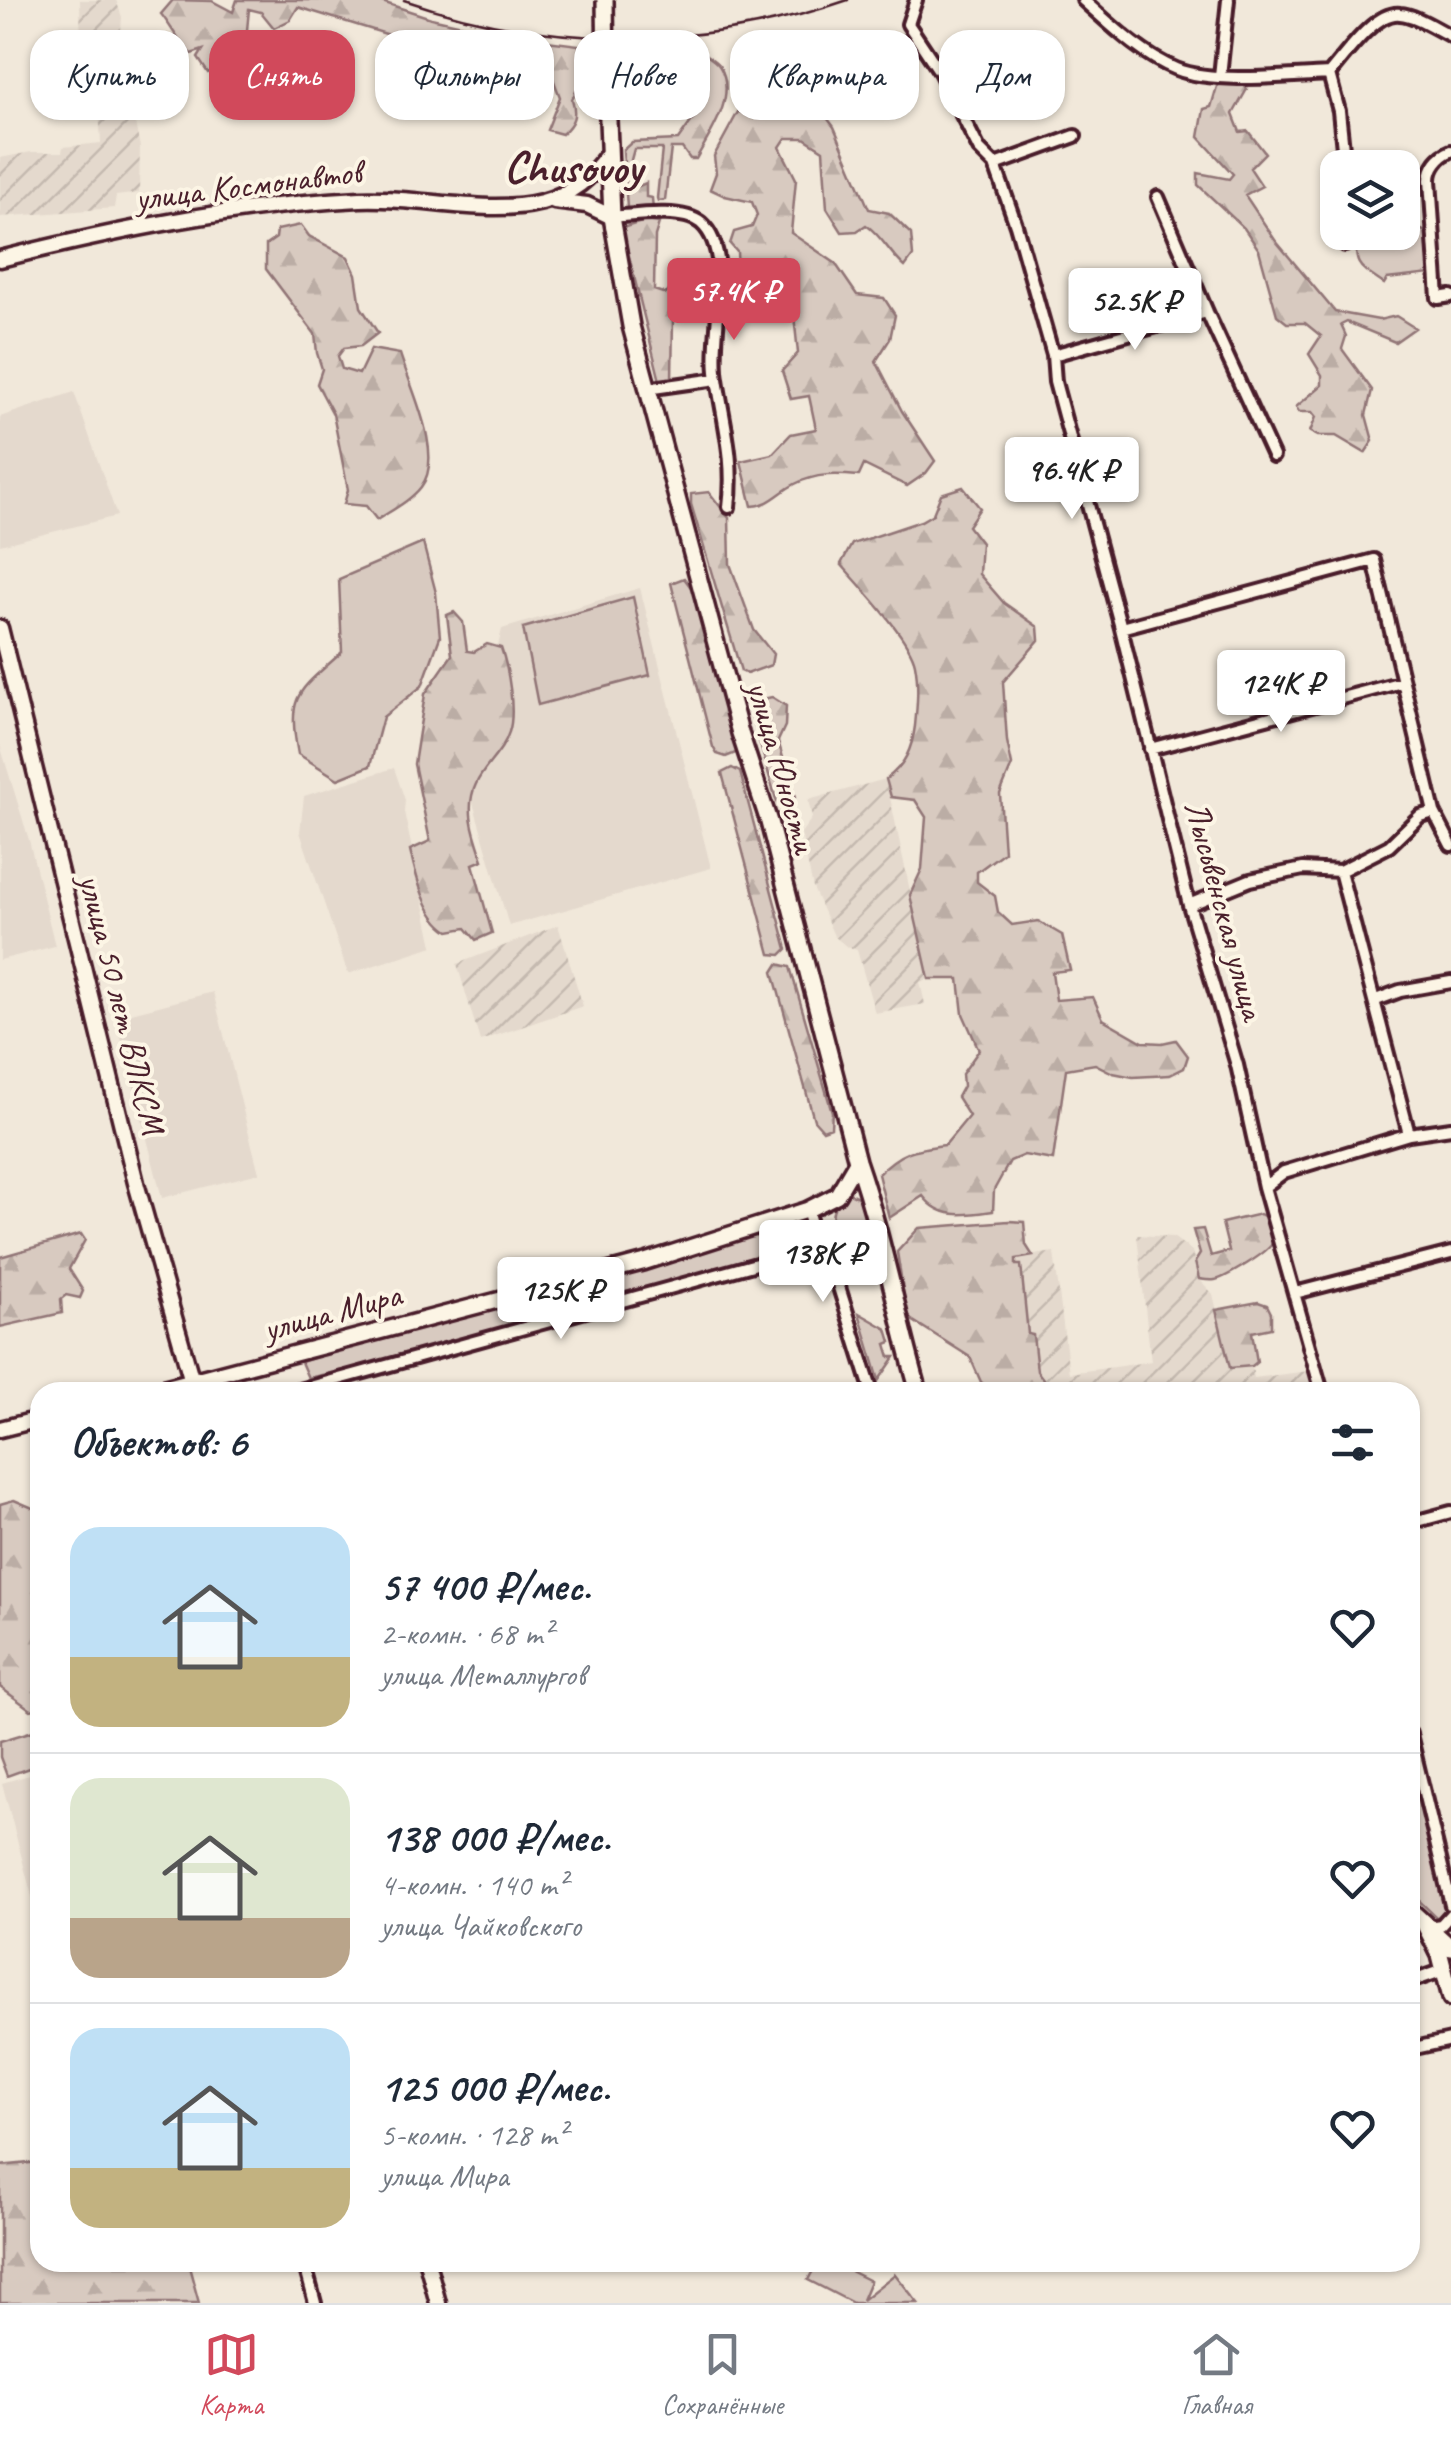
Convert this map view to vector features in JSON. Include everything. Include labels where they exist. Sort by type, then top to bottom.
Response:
[{"type":"main road","name":"улица Юности","points":[[605,0],[608,154],[621,279],[646,389],[740,734],[769,822],[857,1161],[876,1215],[881,1253],[916,1382]]},
{"type":"main road","points":[[1420,1921],[1451,1948]]},
{"type":"main road","points":[[1426,1927],[1447,1967],[1451,1998]]},
{"type":"street","name":"Лысьвенская улица","points":[[916,0],[908,24],[940,72],[978,149],[995,165],[1016,225],[1190,904],[1237,1065],[1264,1187],[1319,1382]]},
{"type":"street","points":[[1083,0],[1134,44],[1178,70],[1220,76],[1330,74]]},
{"type":"street","points":[[1220,76],[1228,0]]},
{"type":"street","points":[[1330,74],[1356,41],[1383,17],[1400,14],[1451,36]]},
{"type":"street","points":[[1330,74],[1343,150]]},
{"type":"street","points":[[995,165],[1076,136]]},
{"type":"street","points":[[1451,151],[1430,171],[1438,298],[1451,296]]},
{"type":"street","name":"улица Космонавтов","points":[[0,259],[121,232],[324,201],[396,198],[506,206],[543,202],[583,184],[608,154]]},
{"type":"street","points":[[1158,197],[1274,456]]},
{"type":"street","points":[[543,202],[575,202],[612,216],[682,213],[699,221],[712,236],[721,286],[714,341],[716,380],[724,404],[733,472],[730,507]]},
{"type":"street","points":[[1052,356],[1207,312]]},
{"type":"street","points":[[646,389],[716,380]]},
{"type":"street","points":[[1121,628],[1374,560],[1434,812],[1451,845]]},
{"type":"street","name":"улица 50 лет ВЛКСМ","points":[[0,628],[136,1183],[193,1382]]},
{"type":"street","points":[[1150,749],[1402,682]]},
{"type":"street","points":[[1190,904],[1250,880],[1303,868],[1340,871],[1389,846],[1420,816],[1434,812]]},
{"type":"street","points":[[1340,871],[1410,1134]]},
{"type":"street","points":[[1376,1000],[1400,991],[1451,982]]},
{"type":"street","points":[[1264,1187],[1284,1172],[1410,1134],[1451,1128]]},
{"type":"street","name":"улица Мира","points":[[212,1382],[644,1262],[807,1210],[837,1195],[857,1161]]},
{"type":"street","points":[[807,1210],[818,1248],[831,1262],[869,1382]]},
{"type":"street","name":"улица Мира","points":[[329,1382],[818,1248]]},
{"type":"street","points":[[831,1262],[862,1268],[881,1253]]},
{"type":"street","points":[[1295,1293],[1451,1253]]},
{"type":"street","points":[[0,1429],[30,1422]]},
{"type":"street","points":[[1420,1520],[1451,1512]]},
{"type":"street","points":[[1420,1794],[1451,1905]]},
{"type":"street","points":[[1426,1927],[1441,1925],[1451,1914]]},
{"type":"street","points":[[1420,1978],[1447,1967]]},
{"type":"street","points":[[1420,2047],[1451,2040]]},
{"type":"street","points":[[307,2272],[315,2303]]},
{"type":"street","points":[[430,2272],[438,2303]]},
{"type":"shaded area","points":[[80,0],[116,0],[122,17],[121,30],[80,30]]},
{"type":"shaded area","points":[[100,120],[134,120],[140,147],[139,193],[116,196],[114,208],[0,217],[0,158],[62,152],[63,147],[101,143]]},
{"type":"shaded area","points":[[74,392],[117,516],[0,545],[0,417]]},
{"type":"shaded area","points":[[640,588],[711,868],[509,926],[467,782],[502,629]]},
{"type":"shaded area","points":[[0,745],[55,946],[0,960]]},
{"type":"shaded area","points":[[394,768],[405,800],[404,812],[433,946],[348,974],[300,832],[304,796]]},
{"type":"shaded area","points":[[886,779],[929,979],[920,982],[925,1004],[875,1013],[857,950],[834,936],[813,888],[801,833],[812,818],[808,800]]},
{"type":"shaded area","points":[[558,925],[583,1006],[480,1041],[457,964]]},
{"type":"shaded area","points":[[213,992],[259,1173],[162,1198],[116,1017]]},
{"type":"shaded area","points":[[1137,1235],[1173,1237],[1192,1251],[1199,1279],[1213,1294],[1230,1368],[1252,1366],[1254,1378],[1309,1371],[1312,1382],[1045,1382],[1037,1371],[1033,1335],[1028,1335],[1021,1266],[1016,1266],[1016,1258],[1054,1252],[1069,1373],[1151,1361]]},
{"type":"shaded area","points":[[30,1775],[30,1889],[2,1783]]},
{"type":"green space","points":[[173,0],[212,1],[233,12],[237,0],[376,0],[484,30],[375,31],[298,7],[290,20],[274,28],[261,12],[249,9],[247,30],[209,30],[208,73],[198,58],[203,50],[189,52],[189,30],[172,30],[161,14]]},
{"type":"green space","points":[[554,42],[574,44],[573,118],[562,134],[547,130],[560,97],[554,81]]},
{"type":"green space","points":[[710,57],[720,67],[726,90],[714,127],[696,159],[690,159],[682,148],[671,148],[665,200],[657,198],[662,149],[634,149],[632,189],[646,183],[646,197],[652,198],[653,210],[634,214],[627,208],[623,150],[632,142],[678,140],[692,120],[710,120]]},
{"type":"green space","points":[[1242,82],[1247,89],[1233,114],[1240,132],[1248,131],[1265,153],[1250,168],[1262,186],[1245,195],[1275,240],[1335,312],[1379,320],[1396,316],[1415,328],[1395,342],[1347,322],[1341,325],[1346,336],[1342,349],[1372,390],[1366,415],[1373,441],[1365,453],[1336,436],[1310,432],[1316,417],[1312,412],[1299,412],[1296,407],[1322,385],[1322,375],[1309,354],[1321,336],[1305,323],[1287,323],[1277,315],[1259,250],[1244,228],[1198,185],[1198,173],[1229,179],[1233,174],[1199,137],[1204,109],[1211,107],[1218,83]]},
{"type":"green space","points":[[734,120],[829,120],[869,209],[889,213],[911,234],[913,256],[905,267],[866,225],[857,231],[842,232],[827,208],[823,150],[804,138],[786,138],[780,147],[796,179],[791,233],[835,263],[857,295],[884,298],[895,315],[890,339],[876,361],[902,411],[935,461],[907,486],[864,465],[859,476],[811,478],[752,506],[741,461],[772,454],[791,434],[816,429],[809,396],[791,399],[782,371],[798,353],[793,306],[781,299],[769,283],[738,271],[737,252],[730,244],[734,232],[752,227],[757,215],[752,202],[710,189],[716,173],[714,156]]},
{"type":"green space","points":[[645,221],[659,223],[655,236],[654,290],[666,294],[682,277],[693,278],[695,298],[686,313],[673,318],[672,380],[660,381],[622,228]]},
{"type":"green space","points":[[301,225],[309,236],[348,257],[356,274],[361,307],[378,333],[361,346],[344,348],[338,356],[342,369],[359,374],[371,349],[400,354],[424,422],[429,458],[421,487],[377,520],[366,506],[344,504],[348,490],[333,414],[317,384],[322,369],[315,334],[266,269],[266,245],[276,238],[277,230]]},
{"type":"green space","points":[[1420,229],[1426,232],[1431,274],[1387,279],[1384,284],[1360,265],[1356,253],[1420,250]]},
{"type":"green space","points":[[963,487],[980,508],[968,526],[981,543],[979,574],[1004,603],[1038,627],[1039,640],[1003,682],[1012,765],[1000,794],[1004,852],[977,872],[977,882],[995,896],[998,912],[1012,925],[1038,921],[1062,935],[1070,970],[1052,972],[1056,1000],[1093,997],[1103,1019],[1143,1042],[1176,1040],[1188,1056],[1184,1068],[1170,1075],[1133,1077],[1095,1064],[1066,1069],[1053,1160],[1024,1155],[1010,1161],[994,1190],[993,1211],[946,1212],[923,1196],[889,1218],[878,1174],[908,1152],[945,1145],[969,1116],[957,1097],[963,1086],[962,1074],[979,1050],[963,1014],[959,979],[929,979],[910,895],[922,869],[926,817],[915,800],[891,797],[886,779],[903,762],[912,742],[917,695],[915,664],[894,627],[841,564],[852,544],[921,521],[933,514],[941,494]]},
{"type":"green space","points":[[709,492],[729,518],[730,564],[754,630],[773,654],[771,665],[747,674],[741,671],[691,504],[691,494]]},
{"type":"green space","points":[[423,543],[436,593],[440,637],[422,686],[383,717],[370,766],[338,779],[298,754],[294,717],[306,685],[342,652],[339,579]]},
{"type":"green space","points":[[684,578],[695,593],[738,752],[726,757],[717,754],[713,747],[671,583]]},
{"type":"green space","points":[[633,597],[650,675],[538,705],[523,628]]},
{"type":"green space","points":[[454,612],[463,622],[467,651],[474,652],[487,644],[501,648],[511,702],[506,739],[479,777],[471,803],[483,860],[473,864],[492,933],[476,940],[466,928],[449,931],[434,916],[423,895],[410,850],[430,841],[414,764],[425,694],[452,655],[447,615]]},
{"type":"green space","points":[[772,697],[786,706],[785,726],[778,741],[795,797],[787,807],[777,803],[748,702]]},
{"type":"green space","points":[[732,768],[740,772],[787,949],[781,955],[770,954],[722,773]]},
{"type":"green space","points":[[778,964],[790,967],[832,1112],[831,1127],[823,1130],[814,1120],[773,972]]},
{"type":"green space","points":[[848,1193],[863,1202],[871,1227],[862,1253],[852,1255],[843,1250],[832,1219],[836,1205]]},
{"type":"green space","points":[[1260,1214],[1267,1218],[1271,1245],[1220,1278],[1199,1279],[1195,1262],[1200,1254],[1193,1230],[1203,1229],[1211,1256],[1229,1251],[1222,1223]]},
{"type":"green space","points":[[799,1221],[807,1246],[435,1350],[308,1378],[301,1362],[401,1329]]},
{"type":"green space","points":[[1024,1222],[1026,1245],[1033,1256],[1016,1259],[1016,1265],[1021,1265],[1028,1334],[1033,1335],[1037,1371],[1045,1382],[981,1382],[970,1357],[907,1317],[897,1252],[919,1228]]},
{"type":"green space","points":[[81,1234],[85,1240],[69,1269],[83,1291],[80,1298],[66,1295],[61,1299],[62,1313],[0,1327],[0,1257]]},
{"type":"green space","points":[[1258,1302],[1267,1305],[1271,1313],[1271,1328],[1252,1332],[1257,1362],[1230,1368],[1216,1310]]},
{"type":"green space","points":[[859,1313],[887,1329],[891,1342],[886,1344],[890,1357],[895,1357],[879,1380]]},
{"type":"green space","points":[[14,1500],[30,1507],[30,1709],[0,1687],[0,1504]]},
{"type":"green space","points":[[30,1732],[30,1768],[7,1776],[0,1757],[0,1741]]},
{"type":"green space","points":[[1420,1799],[1448,1909],[1446,1917],[1437,1918],[1420,1902]]},
{"type":"green space","points":[[30,2163],[30,2272],[190,2272],[199,2303],[0,2303],[0,2166]]},
{"type":"green space","points":[[812,2272],[852,2272],[870,2281],[862,2300],[895,2274],[918,2303],[853,2303],[808,2280]]},
{"type":"railway","points":[[404,0],[514,28],[626,38],[738,29],[848,0]]},
{"type":"district","name":"Chusovoy","points":[[573,167]]}]
